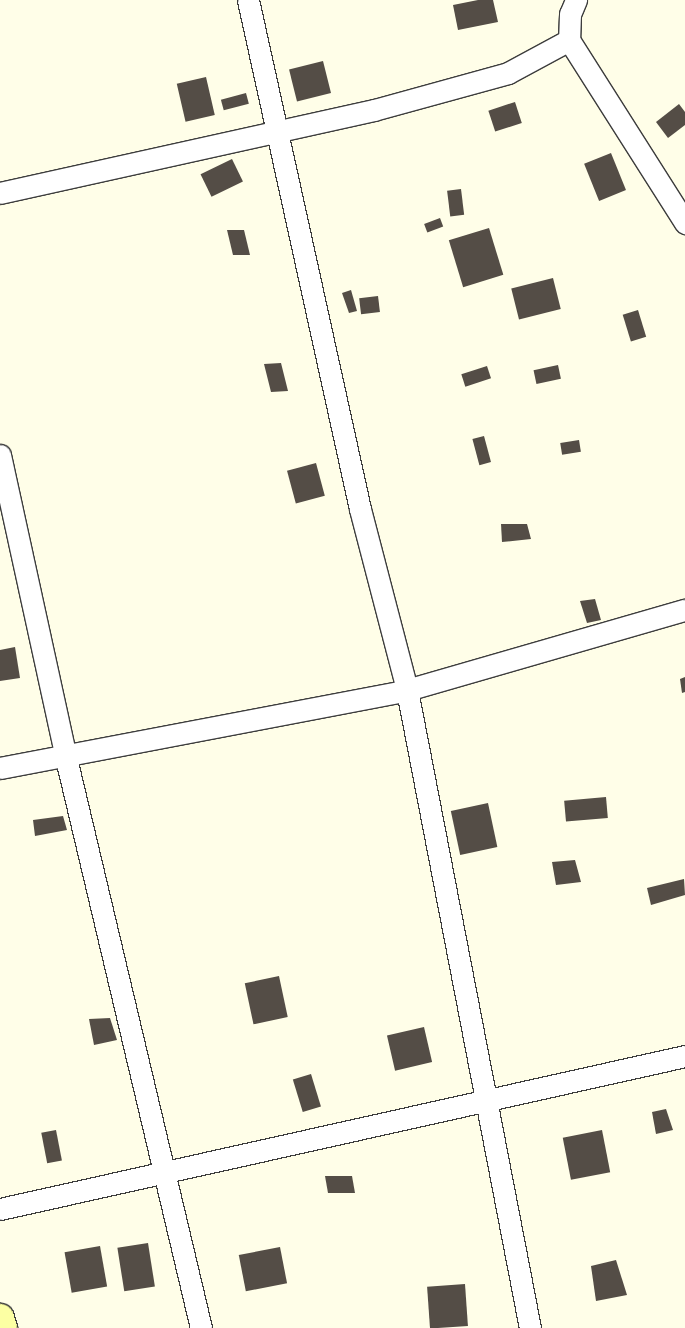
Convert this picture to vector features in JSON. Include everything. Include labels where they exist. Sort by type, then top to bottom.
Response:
[{"type":"street","points":[[248,0],[278,128],[360,509],[407,690],[483,1102],[530,1328]]},
{"type":"street","points":[[576,0],[570,14],[569,40],[685,223]]},
{"type":"street","points":[[0,193],[278,128],[374,110],[508,73],[569,40]]},
{"type":"street","points":[[0,455],[65,754],[201,1328]]},
{"type":"street","points":[[0,768],[65,754],[407,690],[685,610]]},
{"type":"street","points":[[0,1209],[685,1056]]},
{"type":"street","points":[[0,1318],[3,1328]]},
{"type":"building","points":[[478,0],[493,0],[498,22],[458,30],[453,5]]},
{"type":"building","points":[[323,61],[331,93],[297,101],[289,69]]},
{"type":"building","points":[[206,77],[215,115],[186,122],[177,84]]},
{"type":"building","points":[[246,93],[249,104],[224,110],[221,100]]},
{"type":"building","points":[[515,102],[522,123],[495,132],[488,111]]},
{"type":"building","points":[[679,104],[685,112],[685,125],[668,138],[656,122]]},
{"type":"building","points":[[611,153],[626,190],[599,201],[584,164]]},
{"type":"building","points":[[232,159],[243,181],[212,197],[201,174]]},
{"type":"building","points":[[461,189],[464,215],[450,217],[447,191]]},
{"type":"building","points":[[440,218],[443,226],[427,232],[424,224]]},
{"type":"building","points":[[489,228],[503,275],[463,287],[449,240]]},
{"type":"building","points":[[227,230],[244,230],[250,255],[233,255]]},
{"type":"building","points":[[553,278],[561,309],[519,319],[511,288]]},
{"type":"building","points":[[351,290],[357,311],[349,313],[342,293]]},
{"type":"building","points":[[378,296],[380,312],[361,314],[359,298]]},
{"type":"building","points":[[638,310],[646,337],[631,341],[623,315]]},
{"type":"building","points":[[281,363],[288,391],[271,392],[264,364]]},
{"type":"building","points":[[558,365],[561,379],[536,384],[534,370]]},
{"type":"building","points":[[487,366],[491,378],[465,387],[461,374]]},
{"type":"building","points":[[484,436],[491,462],[479,465],[472,439]]},
{"type":"building","points":[[579,440],[581,452],[562,455],[560,443]]},
{"type":"building","points":[[316,463],[325,496],[296,504],[287,471]]},
{"type":"building","points":[[501,524],[527,524],[531,539],[502,542]]},
{"type":"building","points":[[595,599],[601,620],[587,623],[580,601]]},
{"type":"building","points":[[15,647],[20,678],[0,681],[0,650]]},
{"type":"building","points":[[685,677],[685,692],[682,693],[680,679]]},
{"type":"building","points":[[606,797],[608,818],[566,822],[564,801]]},
{"type":"building","points":[[488,803],[497,847],[460,855],[451,811]]},
{"type":"building","points":[[63,816],[67,830],[35,836],[33,820]]},
{"type":"building","points":[[575,860],[581,882],[556,885],[552,862]]},
{"type":"building","points":[[684,879],[685,895],[651,905],[647,888]]},
{"type":"building","points":[[279,976],[288,1017],[253,1024],[245,983]]},
{"type":"building","points":[[110,1018],[117,1040],[94,1045],[89,1019]]},
{"type":"building","points":[[424,1027],[432,1062],[395,1071],[387,1036]]},
{"type":"building","points":[[311,1074],[321,1107],[303,1112],[293,1080]]},
{"type":"building","points":[[666,1109],[673,1130],[656,1134],[652,1112]]},
{"type":"building","points":[[56,1130],[62,1160],[47,1163],[41,1133]]},
{"type":"building","points":[[602,1130],[610,1172],[571,1180],[563,1138]]},
{"type":"building","points":[[325,1176],[352,1176],[355,1193],[328,1193]]},
{"type":"building","points":[[148,1243],[155,1286],[124,1291],[117,1248]]},
{"type":"building","points":[[100,1246],[107,1286],[72,1293],[65,1252]]},
{"type":"building","points":[[280,1247],[287,1283],[246,1291],[239,1255]]},
{"type":"building","points":[[616,1260],[627,1295],[596,1301],[591,1266]]},
{"type":"building","points":[[465,1284],[468,1326],[430,1328],[427,1287]]}]
